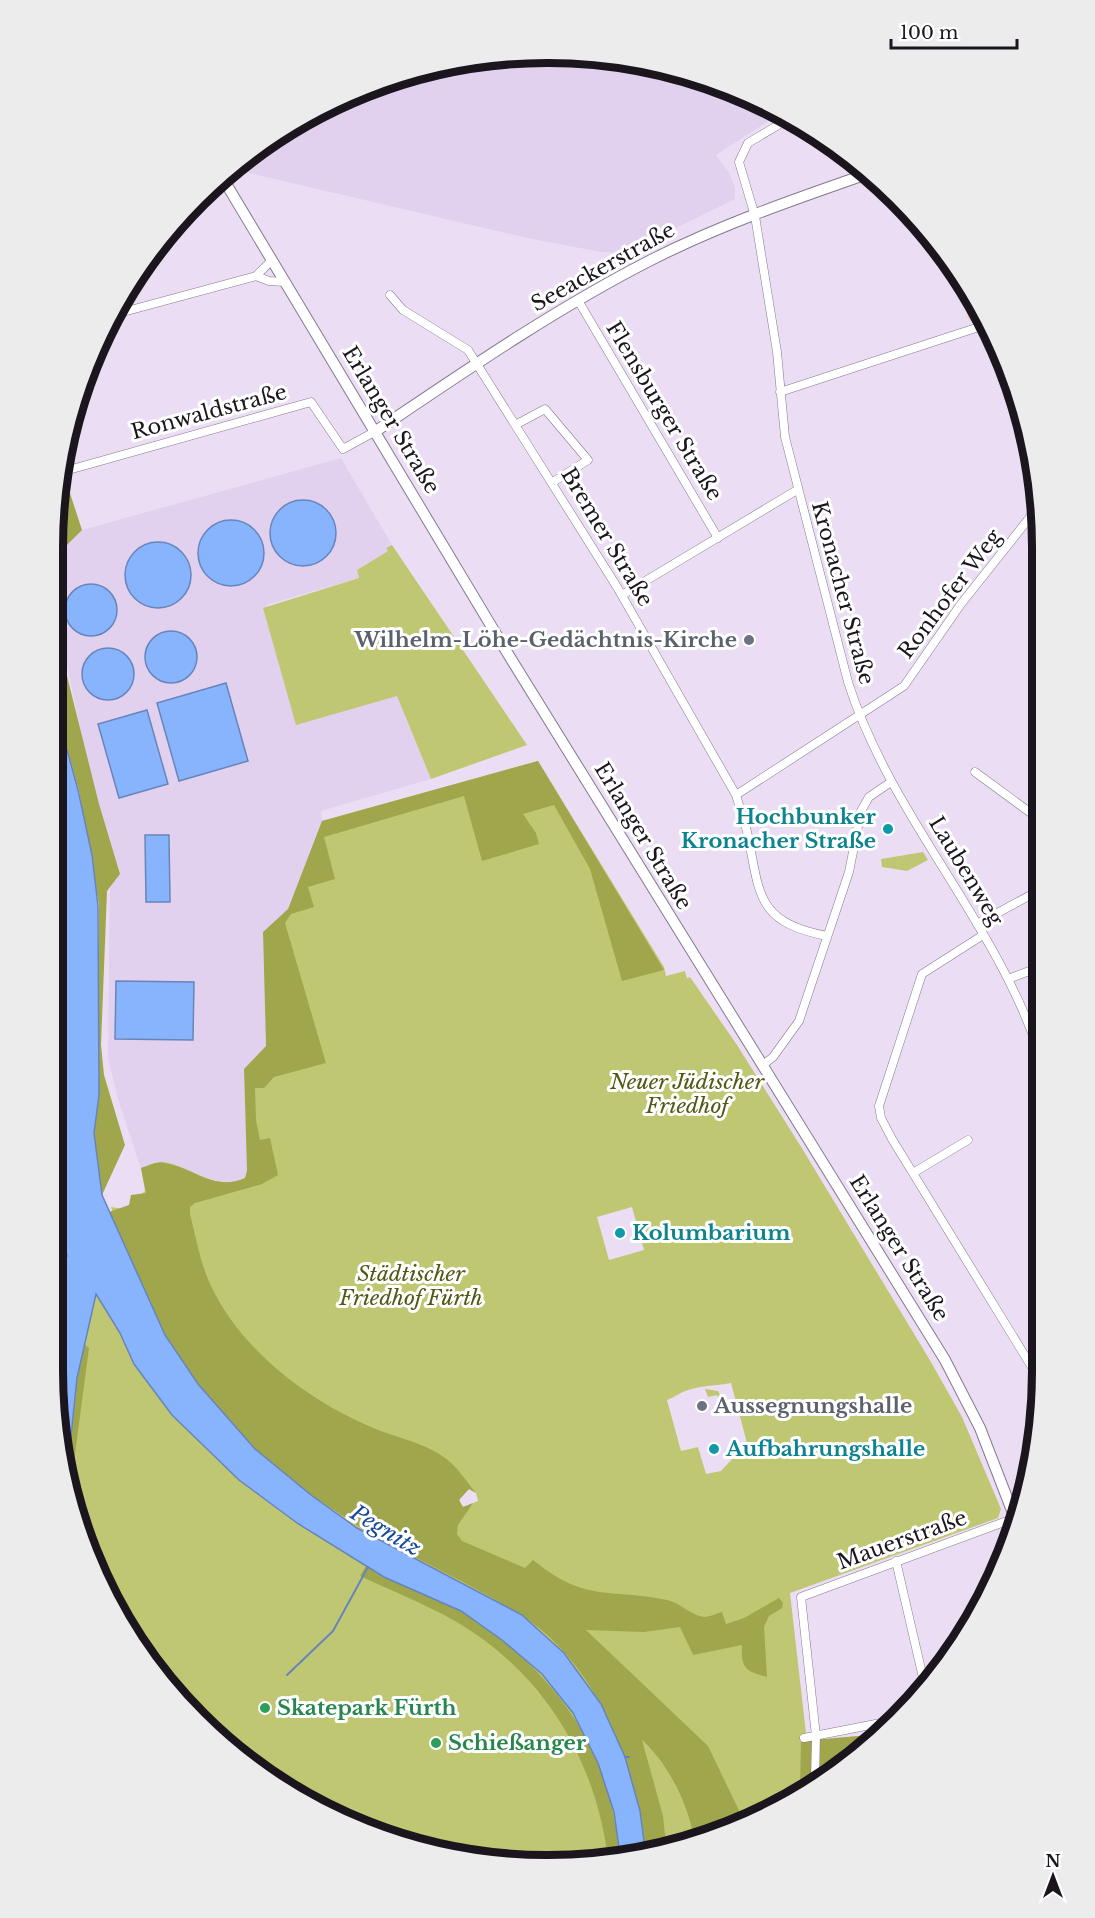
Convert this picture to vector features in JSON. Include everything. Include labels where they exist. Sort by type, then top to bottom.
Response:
[{"type":"main road","name":"Seeackerstraße","points":[[376,431],[477,364],[627,272],[678,246],[859,177]]},
{"type":"main road","name":"Erlanger Straße","points":[[226,184],[508,654],[945,1360],[980,1428],[1012,1508]]},
{"type":"street","name":"Kronacher Straße","points":[[781,123],[748,142],[739,162],[755,216],[777,352],[785,437],[797,490],[859,718],[891,782]]},
{"type":"street","points":[[124,312],[256,276],[272,260]]},
{"type":"street","points":[[256,276],[269,281],[285,282]]},
{"type":"street","name":"Bremer Straße","points":[[390,295],[403,310],[460,344],[477,364],[553,482],[622,595],[736,795],[748,835],[755,882],[763,901],[782,920],[805,932],[827,936]]},
{"type":"street","name":"Flensburger Straße","points":[[579,302],[718,538]]},
{"type":"street","points":[[780,392],[979,327]]},
{"type":"street","name":"Ronwaldstraße","points":[[69,470],[311,402],[343,449],[376,431]]},
{"type":"street","points":[[517,424],[545,409],[588,460],[553,482]]},
{"type":"street","points":[[622,595],[797,490]]},
{"type":"street","name":"Ronhofer Weg","points":[[736,795],[859,718],[904,686],[961,604],[1031,516]]},
{"type":"street","points":[[975,772],[1032,813]]},
{"type":"street","points":[[763,1065],[779,1050],[799,1022],[854,855],[861,811],[868,797],[891,782]]},
{"type":"street","name":"Laubenweg","points":[[891,782],[983,934],[1008,980],[1032,1036]]},
{"type":"street","points":[[977,924],[1032,894]]},
{"type":"street","points":[[983,934],[922,974],[881,1094],[879,1106],[881,1118],[913,1173],[1032,1367]]},
{"type":"street","points":[[1008,980],[1032,970]]},
{"type":"street","points":[[913,1173],[968,1140]]},
{"type":"street","name":"Mauerstraße","points":[[816,1736],[801,1597],[1007,1522]]},
{"type":"street","points":[[896,1561],[923,1677]]},
{"type":"street","points":[[804,1738],[879,1723]]},
{"type":"street","points":[[815,1774],[816,1736]]},
{"type":"shaded area","points":[[548,63],[611,67],[642,72],[703,89],[772,119],[716,155],[729,173],[735,187],[735,199],[626,253],[601,252],[527,238],[242,172],[305,128],[362,100],[422,80],[484,67]]},
{"type":"shaded area","points":[[961,296],[975,320],[969,321]]},
{"type":"shaded area","points":[[341,458],[392,545],[387,548],[388,551],[357,570],[359,578],[266,605],[397,696],[431,779],[321,811],[322,821],[288,909],[263,932],[266,1046],[244,1069],[247,1171],[245,1178],[231,1184],[217,1182],[162,1162],[141,1168],[118,1099],[108,1058],[110,869],[63,647],[63,549],[82,530]]},
{"type":"green space","points":[[67,484],[82,530],[63,549]]},
{"type":"green space","points":[[392,545],[527,745],[431,779],[397,696],[296,725],[263,608],[359,578],[357,570],[388,551],[386,548]]},
{"type":"green space","points":[[63,660],[99,804],[120,874],[107,891],[101,1045],[104,1075],[125,1145],[102,1195],[94,1133],[99,1095],[99,905],[79,791],[63,734]]},
{"type":"green space","name":"Städtischer Friedhof Fürth","points":[[538,761],[664,967],[666,976],[685,971],[687,978],[690,977],[737,1045],[803,1150],[962,1417],[1001,1509],[998,1518],[790,1593],[807,1742],[807,1779],[762,1805],[733,1818],[673,1838],[642,1846],[579,1854],[516,1854],[484,1851],[453,1846],[392,1829],[333,1805],[305,1790],[278,1773],[228,1735],[183,1690],[163,1665],[128,1613],[113,1585],[89,1526],[70,1450],[77,1378],[95,1293],[120,1333],[134,1364],[239,1480],[298,1523],[255,1449],[198,1384],[165,1335],[124,1245],[111,1207],[124,1209],[145,1191],[141,1168],[158,1162],[175,1165],[223,1182],[234,1182],[245,1178],[251,1082],[322,1061],[282,923],[308,887],[322,821]],"holes":[[[632,1207],[644,1250],[609,1260],[597,1217]],[[731,1383],[747,1443],[721,1471],[706,1474],[698,1447],[681,1451],[667,1400],[694,1388]],[[469,1489],[476,1493],[478,1501],[464,1507],[459,1503],[460,1498]]]},
{"type":"green space","points":[[538,761],[664,970],[622,981],[590,869],[554,805],[523,814],[536,833],[539,844],[482,861],[464,796],[324,837],[335,879],[308,887],[314,907],[291,914],[285,923],[326,1063],[274,1077],[264,1088],[255,1088],[256,1120],[260,1140],[270,1138],[278,1175],[262,1184],[195,1203],[190,1207],[201,1258],[210,1284],[223,1308],[257,1351],[300,1387],[347,1416],[442,1455],[461,1473],[476,1493],[469,1489],[459,1500],[463,1507],[473,1503],[458,1525],[457,1534],[462,1541],[525,1568],[533,1560],[568,1583],[583,1588],[598,1592],[667,1600],[704,1617],[722,1612],[726,1624],[744,1618],[779,1598],[783,1603],[782,1608],[769,1616],[764,1627],[767,1677],[754,1673],[746,1667],[742,1659],[742,1645],[693,1655],[680,1627],[644,1632],[586,1630],[708,1746],[741,1814],[733,1818],[693,1832],[676,1785],[660,1760],[642,1740],[663,1816],[666,1840],[644,1845],[632,1783],[621,1750],[607,1717],[590,1687],[570,1659],[546,1634],[519,1614],[378,1538],[381,1529],[371,1526],[366,1531],[311,1495],[255,1449],[198,1384],[165,1335],[109,1212],[129,1205],[131,1195],[146,1193],[141,1168],[155,1163],[175,1165],[223,1182],[234,1182],[245,1178],[247,1171],[244,1069],[266,1046],[263,932],[288,909],[322,821]]},
{"type":"green space","points":[[923,852],[928,860],[907,871],[882,867],[881,859]]},
{"type":"green space","points":[[63,1236],[67,1255],[63,1264]]},
{"type":"green space","points":[[63,1237],[67,1256],[63,1287]]},
{"type":"green space","points":[[84,1344],[89,1348],[73,1469],[69,1447],[74,1396]]},
{"type":"green space","points":[[705,1389],[718,1391],[726,1406],[721,1408],[717,1395],[708,1397]]},
{"type":"green space","points":[[366,1566],[450,1604],[488,1629],[536,1671],[556,1693],[588,1741],[608,1794],[619,1850],[607,1851],[591,1786],[560,1721],[539,1692],[514,1665],[455,1621],[360,1576]]},
{"type":"green space","points":[[867,1735],[800,1784],[801,1741]]},
{"type":"water","points":[[303,500],[315,503],[326,510],[333,521],[336,533],[333,545],[326,556],[315,563],[303,566],[291,563],[280,556],[273,545],[270,533],[273,521],[280,510],[291,503]]},
{"type":"water","points":[[231,520],[243,523],[254,530],[261,541],[264,553],[261,565],[254,576],[243,583],[231,586],[219,583],[208,576],[201,565],[198,553],[201,541],[208,530],[219,523]]},
{"type":"water","points":[[158,542],[170,545],[181,552],[188,563],[191,575],[188,587],[181,598],[170,605],[158,608],[146,605],[135,598],[128,587],[125,575],[128,563],[135,552],[146,545]]},
{"type":"water","points":[[86,584],[96,584],[105,588],[113,596],[117,610],[113,624],[105,632],[96,636],[86,636],[77,632],[69,624],[65,615],[65,605],[69,596],[77,588]]},
{"type":"water","points":[[166,631],[176,631],[185,635],[193,643],[197,657],[193,671],[185,679],[176,683],[166,683],[157,679],[149,671],[145,662],[145,652],[149,643],[157,635]]},
{"type":"water","points":[[103,648],[113,648],[122,652],[130,660],[134,674],[130,688],[122,696],[113,700],[103,700],[94,696],[86,688],[82,679],[82,669],[86,660],[94,652]]},
{"type":"water","points":[[226,683],[248,761],[179,781],[157,703]]},
{"type":"water","points":[[147,710],[168,784],[119,798],[98,724]]},
{"type":"water","points":[[63,735],[92,855],[98,906],[99,1095],[94,1133],[102,1195],[165,1335],[198,1384],[255,1449],[311,1495],[357,1528],[522,1615],[564,1653],[601,1704],[625,1757],[640,1811],[645,1845],[619,1850],[614,1812],[598,1763],[573,1713],[542,1674],[502,1640],[461,1611],[384,1577],[297,1523],[239,1480],[172,1415],[134,1364],[120,1333],[96,1294],[77,1378],[70,1450],[63,1370],[63,1264],[67,1256],[63,1241]]},
{"type":"water","points":[[145,835],[169,835],[170,902],[146,902]]},
{"type":"water","points":[[116,981],[194,982],[193,1040],[115,1039]]},
{"type":"waterway","points":[[287,1675],[333,1631],[368,1567]]},
{"type":"place","name":"Wilhelm-Löhe-Gedächtnis-Kirche","points":[[749,640]]},
{"type":"place","name":"Hochbunker Kronacher Straße","points":[[888,829]]},
{"type":"place","name":"Kolumbarium","points":[[620,1233]]},
{"type":"place","name":"Aussegnungshalle","points":[[702,1406]]},
{"type":"place","name":"Aufbahrungshalle","points":[[714,1449]]},
{"type":"place","name":"Skatepark Fürth","points":[[265,1708]]},
{"type":"place","name":"Schießanger","points":[[436,1743]]},
{"type":"park label","name":"Neuer Jüdischer Friedhof","points":[[687,1094]]},
{"type":"water label","name":"Pegnitz","points":[[386,1530]]}]
